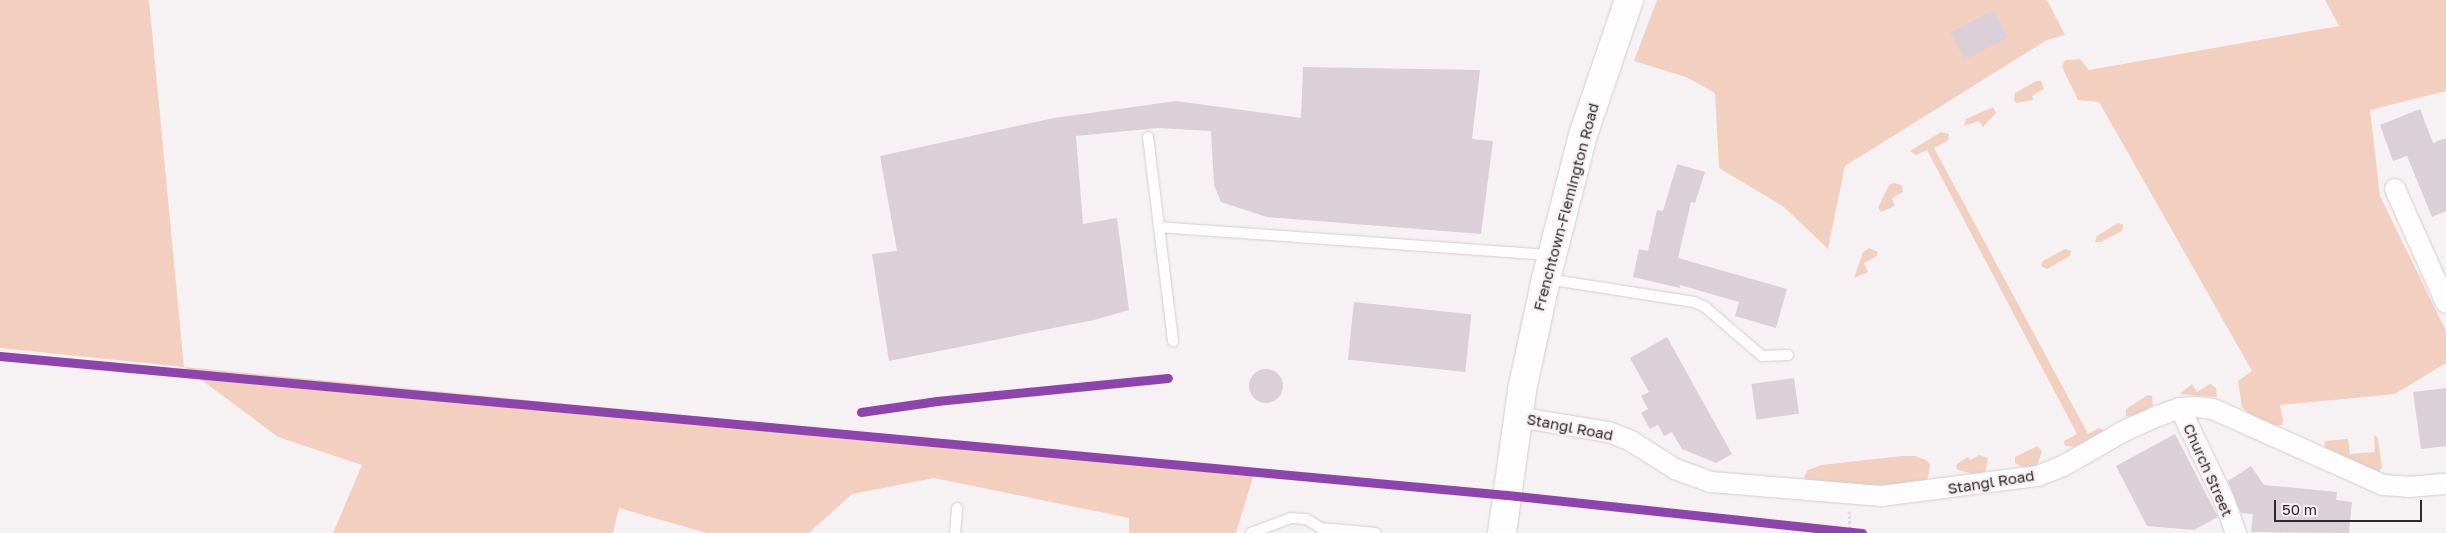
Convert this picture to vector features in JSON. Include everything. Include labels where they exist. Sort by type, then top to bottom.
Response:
[{"type":"main road","name":"Frenchtown-Flemington Road","points":[[1502,533],[1518,417],[1549,267],[1583,135],[1628,0]]},
{"type":"street","points":[[2396,190],[2446,303]]},
{"type":"street","name":"Stangl Road","points":[[1518,417],[1609,432],[1631,441],[1675,469],[1711,482],[1881,496],[2012,481],[2051,472],[2124,431],[2180,408],[2213,409],[2383,485],[2409,487],[2446,484]]},
{"type":"street","name":"Church Street","points":[[2180,408],[2224,500],[2236,533]]},
{"type":"lane","points":[[1148,137],[1173,341]]},
{"type":"lane","points":[[1159,227],[1549,267],[1694,302],[1705,307],[1762,356],[1788,355]]},
{"type":"lane","points":[[954,533],[957,508]]},
{"type":"lane","points":[[1251,533],[1291,518],[1306,519],[1321,528],[1376,533]]},
{"type":"shaded area","points":[[0,0],[149,0],[184,367],[0,348]]},
{"type":"shaded area","points":[[1657,0],[2047,0],[2065,35],[2047,40],[1845,166],[1828,249],[1784,207],[1719,168],[1715,93],[1686,77],[1634,61]]},
{"type":"shaded area","points":[[2325,0],[2446,0],[2446,91],[2370,110],[2380,196],[2446,331],[2446,363],[2395,394],[2280,405],[2282,425],[2275,426],[2254,418],[2242,407],[2238,381],[2252,371],[2099,102],[2078,100],[2062,67],[2065,60],[2080,59],[2089,70],[2339,26]]},
{"type":"shaded area","points":[[2036,81],[2041,81],[2044,89],[2032,96],[2033,100],[2017,103],[2014,101],[2015,93]]},
{"type":"shaded area","points":[[1993,107],[1996,113],[1983,127],[1979,121],[1964,126],[1966,119]]},
{"type":"shaded area","points":[[1941,132],[1949,134],[1948,141],[1934,148],[2088,434],[2099,428],[2105,431],[2077,447],[2065,446],[2064,441],[2077,434],[1927,150],[1916,155],[1910,151]]},
{"type":"shaded area","points":[[1894,183],[1902,185],[1903,192],[1892,198],[1895,206],[1881,212],[1878,208],[1889,185]]},
{"type":"shaded area","points":[[2118,223],[2123,225],[2122,231],[2101,242],[2095,242],[2097,236]]},
{"type":"shaded area","points":[[1869,248],[1878,252],[1877,256],[1864,263],[1868,272],[1854,278],[1863,252]]},
{"type":"shaded area","points":[[2065,249],[2071,251],[2070,256],[2047,269],[2041,266],[2043,261]]},
{"type":"shaded area","points":[[184,367],[1255,470],[1236,533],[1129,533],[1129,518],[934,478],[852,494],[809,533],[707,533],[619,508],[613,533],[333,533],[362,465],[278,437]]},
{"type":"shaded area","points":[[2192,384],[2197,392],[2210,384],[2216,388],[2217,397],[2180,394]]},
{"type":"shaded area","points":[[2148,395],[2152,396],[2153,406],[2133,416],[2126,416],[2126,409]]},
{"type":"shaded area","points":[[2374,435],[2378,438],[2382,467],[2379,472],[2324,447],[2325,441],[2348,439],[2350,454],[2375,452]]},
{"type":"shaded area","points":[[2037,446],[2042,451],[2037,466],[2024,468],[2015,463],[2015,457]]},
{"type":"shaded area","points":[[1979,455],[1988,458],[1985,473],[1980,476],[1956,469],[1957,464],[1968,457],[1971,460]]},
{"type":"shaded area","points":[[1915,456],[1926,460],[1930,465],[1928,478],[1924,482],[1882,486],[1807,481],[1804,477],[1808,470],[1821,465]]},
{"type":"building","points":[[1994,10],[2008,38],[1964,60],[1950,32]]},
{"type":"building","points":[[1303,67],[1480,70],[1472,139],[1493,141],[1481,234],[1267,217],[1221,202],[1214,185],[1211,131],[1158,128],[1076,136],[1083,224],[1117,218],[1129,310],[1094,320],[889,361],[872,254],[897,251],[880,156],[1054,118],[1176,101],[1301,118]]},
{"type":"building","points":[[2420,109],[2433,143],[2446,138],[2446,211],[2432,217],[2407,156],[2393,161],[2380,125]]},
{"type":"building","points":[[1677,164],[1705,172],[1695,203],[1691,202],[1678,258],[1787,289],[1776,328],[1735,316],[1739,302],[1680,285],[1680,288],[1633,277],[1639,249],[1648,251],[1657,210],[1663,211]]},
{"type":"building","points":[[1354,302],[1471,314],[1465,372],[1348,360]]},
{"type":"building","points":[[1667,337],[1732,454],[1716,463],[1682,449],[1672,432],[1664,436],[1658,425],[1650,429],[1641,413],[1648,409],[1641,396],[1649,392],[1630,358]]},
{"type":"building","points":[[1266,369],[1273,370],[1278,374],[1282,379],[1282,393],[1278,398],[1273,402],[1266,403],[1259,402],[1254,398],[1250,393],[1249,386],[1250,379],[1254,374],[1259,370]]},
{"type":"building","points":[[1794,378],[1799,414],[1756,420],[1751,384]]},
{"type":"building","points":[[2446,388],[2446,446],[2421,449],[2413,392]]},
{"type":"building","points":[[2175,434],[2218,517],[2194,530],[2147,526],[2116,466]]},
{"type":"building","points":[[2251,466],[2264,485],[2337,492],[2336,500],[2352,502],[2349,533],[2251,532],[2253,514],[2241,513],[2228,481]]},
{"type":"transit line","points":[[0,356],[1507,495],[1862,533]]},
{"type":"transit line","points":[[861,412],[937,401],[1168,378]]}]
